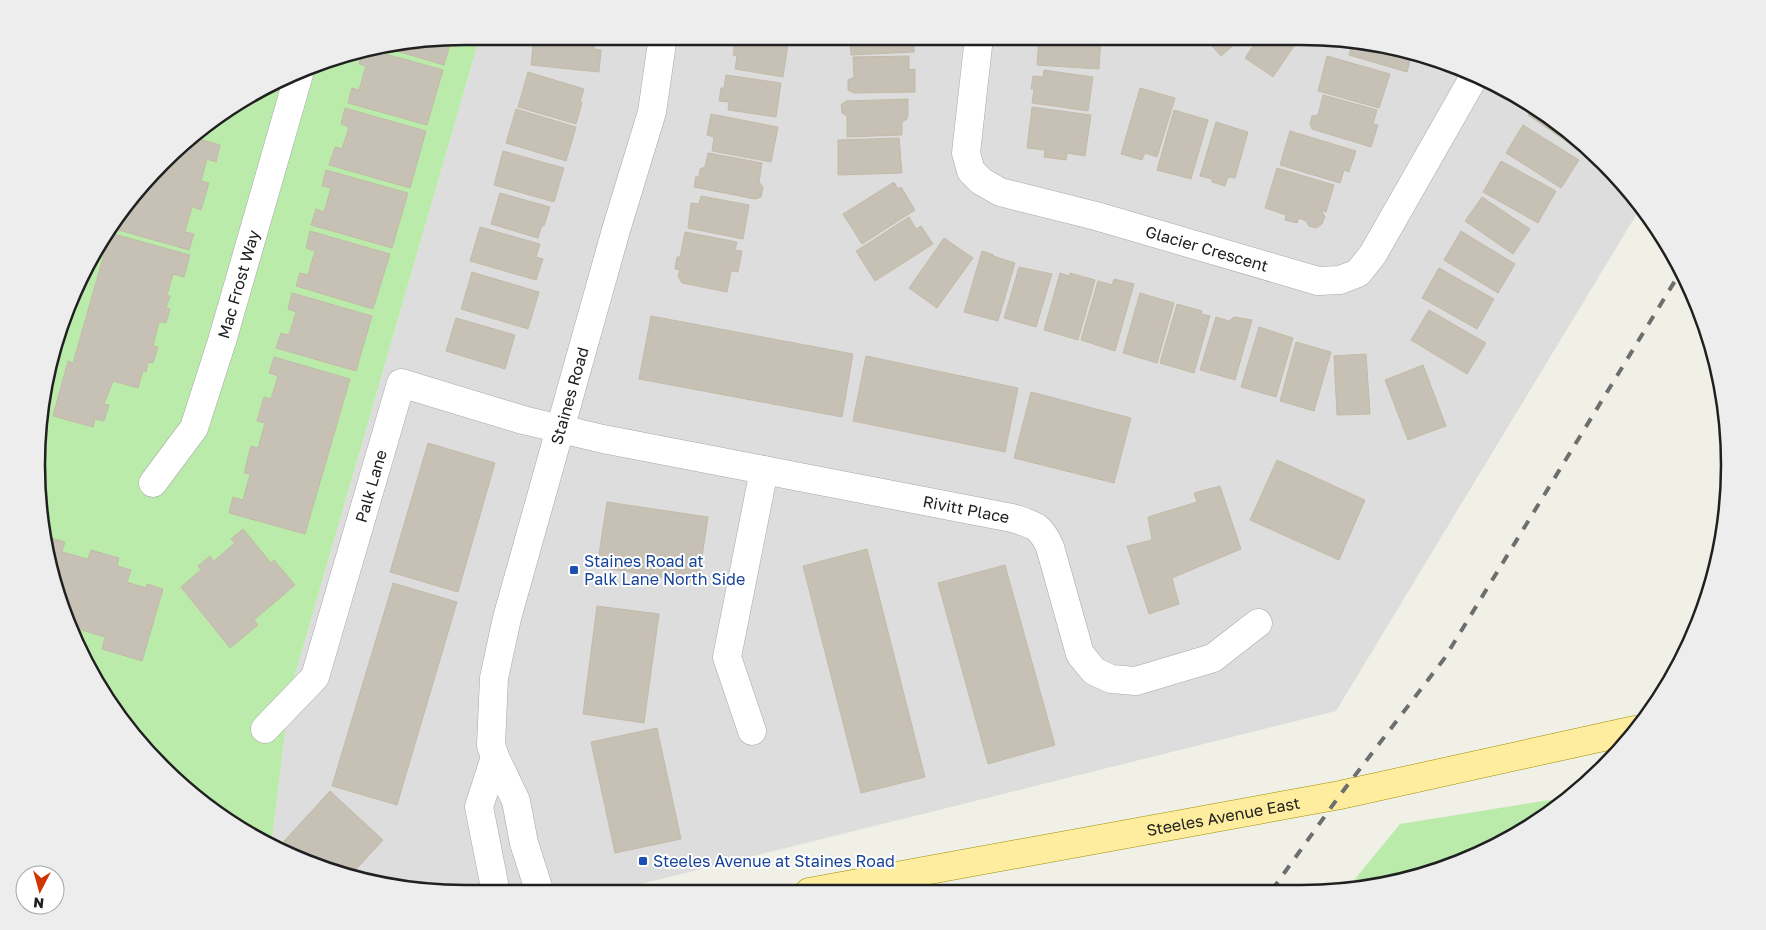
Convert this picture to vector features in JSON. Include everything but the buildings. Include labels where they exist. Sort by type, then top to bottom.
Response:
[{"type":"main road","name":"Steeles Avenue East","points":[[847,885],[1340,795],[1625,732]]},
{"type":"street","name":"Staines Road","points":[[538,885],[524,843],[516,801],[494,758],[491,745],[494,678],[506,618],[616,230],[652,112],[662,45]]},
{"type":"street","name":"Glacier Crescent","points":[[978,45],[966,153],[971,171],[981,181],[1000,192],[1096,216],[1318,281],[1340,280],[1358,273],[1368,260],[1471,81]]},
{"type":"street","name":"Mac Frost Way","points":[[153,482],[194,428],[222,341],[297,80]]},
{"type":"street","name":"Palk Lane","points":[[264,729],[315,677],[401,383],[515,418],[560,429]]},
{"type":"street","name":"Rivitt Place","points":[[560,429],[1030,523],[1043,532],[1050,547],[1080,654],[1094,671],[1111,679],[1136,681],[1213,658],[1258,623]]},
{"type":"street","points":[[752,731],[727,657],[764,470]]},
{"type":"street","name":"Staines Road","points":[[494,758],[480,807],[495,885]]},
{"type":"shaded area","points":[[477,45],[1301,45],[1356,49],[1410,59],[1436,67],[1487,88],[1511,101],[1557,132],[1578,149],[1617,188],[1637,213],[1336,711],[637,885],[465,885],[410,881],[356,871],[304,853],[272,838],[290,692]]},
{"type":"green space","points":[[477,45],[290,692],[272,838],[209,798],[168,762],[132,721],[101,675],[88,651],[67,600],[59,574],[53,547],[46,492],[46,438],[53,383],[59,356],[67,330],[88,279],[116,232],[149,188],[188,149],[209,132],[255,101],[279,88],[330,67],[383,53],[438,46]]},
{"type":"green space","points":[[1556,799],[1511,829],[1462,853],[1410,871],[1353,881],[1400,824]]},
{"type":"railway","points":[[1276,885],[1340,795],[1444,659],[1677,277]]},
{"type":"place","name":"Staines Road at Palk Lane North Side","points":[[574,570]]},
{"type":"place","name":"Steeles Avenue at Staines Road","points":[[643,861]]}]
